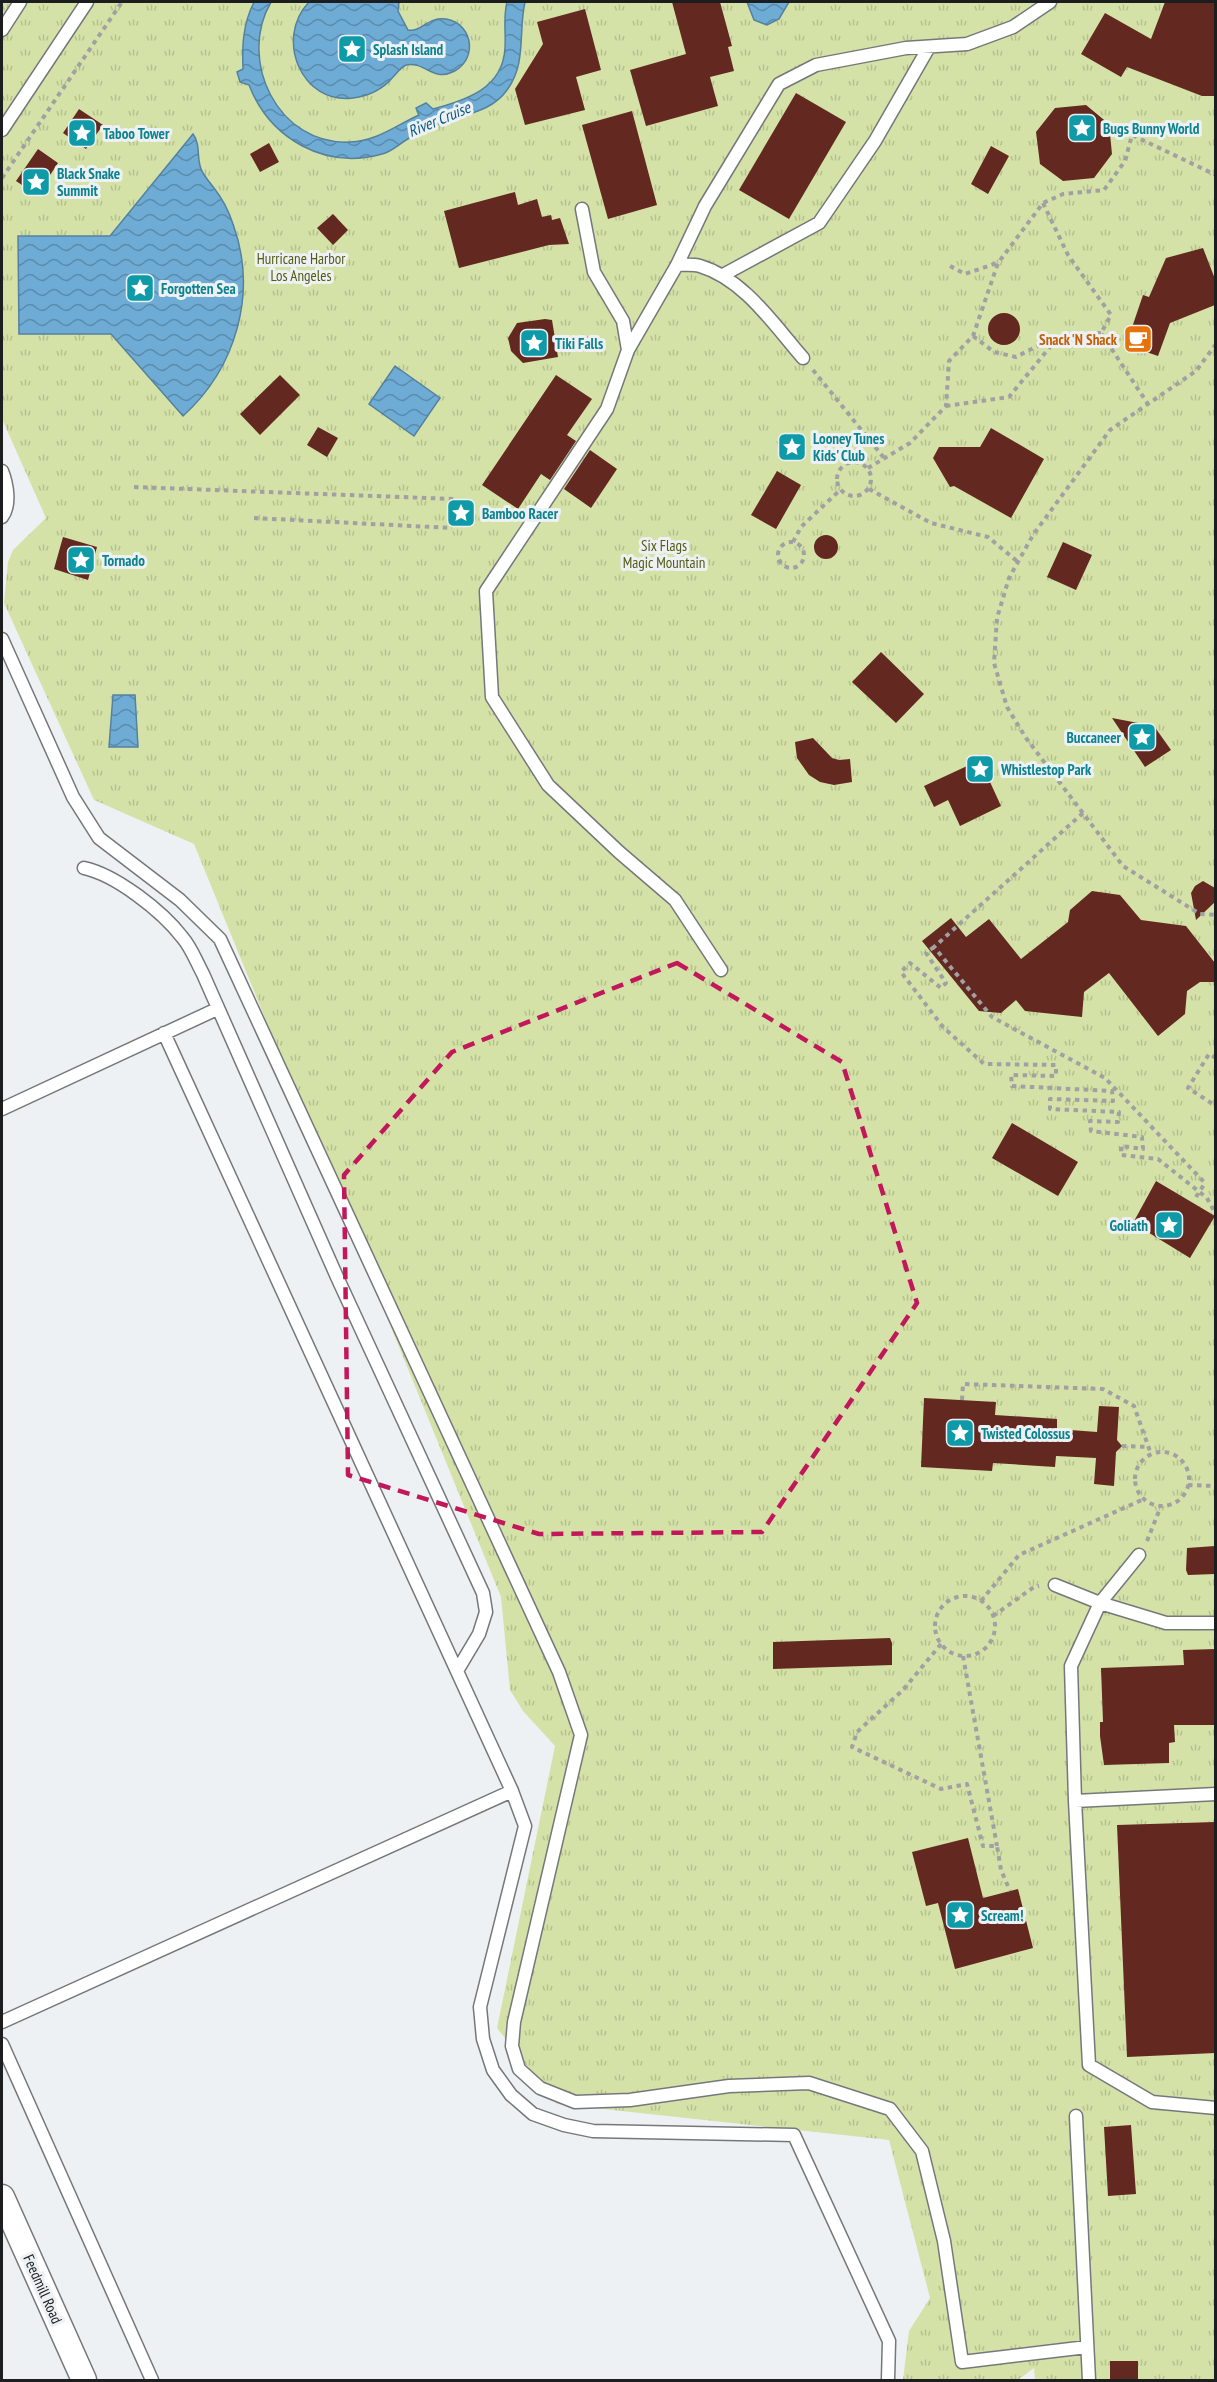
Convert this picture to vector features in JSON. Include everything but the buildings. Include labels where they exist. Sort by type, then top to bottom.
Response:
[{"type":"street","name":"Feedmill Road","points":[[2,2197],[84,2380]]},
{"type":"lane","points":[[2,30],[20,2]]},
{"type":"lane","points":[[2,130],[87,2]]},
{"type":"lane","points":[[721,970],[675,900],[619,852],[548,784],[492,697],[486,591],[607,409],[628,350],[677,265],[705,206],[778,84],[816,64],[906,48],[967,44],[1012,27],[1050,2]]},
{"type":"lane","points":[[723,275],[819,223],[875,141],[929,47]]},
{"type":"lane","points":[[582,209],[594,272],[623,321],[628,350]]},
{"type":"lane","points":[[677,265],[698,265],[723,275],[755,302],[803,358]]},
{"type":"lane","points":[[2,471],[7,483],[5,512],[2,517]]},
{"type":"lane","points":[[2,639],[73,796],[99,838],[180,900],[220,939],[563,1683],[581,1735],[514,2022],[512,2046],[519,2069],[540,2088],[575,2102],[630,2100],[729,2086],[809,2083],[890,2109],[922,2151],[944,2241],[962,2362],[1087,2347]]},
{"type":"lane","points":[[84,868],[98,871],[122,885],[169,921],[185,939],[203,974],[337,1277],[483,1593],[486,1612],[479,1634],[457,1671]]},
{"type":"lane","points":[[2,1109],[217,1009]]},
{"type":"lane","points":[[164,1033],[512,1791],[525,1826],[480,2007],[483,2039],[493,2070],[511,2095],[533,2114],[564,2125],[593,2131],[794,2135],[889,2341],[888,2380]]},
{"type":"lane","points":[[1138,1555],[1100,1603],[1071,1666],[1075,1801],[1089,2065],[1152,2102],[1215,2108]]},
{"type":"lane","points":[[1055,1585],[1100,1603],[1166,1623],[1215,1623]]},
{"type":"lane","points":[[2,2022],[512,1791]]},
{"type":"lane","points":[[1075,1801],[1215,1794]]},
{"type":"lane","points":[[2,2044],[152,2380]]},
{"type":"lane","points":[[1076,2116],[1089,2380]]},
{"type":"path","points":[[2,177],[122,2]]},
{"type":"path","points":[[946,406],[949,361],[973,336],[998,263],[1043,203],[1063,194],[1104,190],[1125,161],[1132,135],[1215,175]]},
{"type":"path","points":[[1043,203],[1068,255],[1112,315],[1101,333]]},
{"type":"path","points":[[950,266],[964,274],[998,263]]},
{"type":"path","points":[[973,336],[994,352],[1016,357],[1059,336],[1101,333]]},
{"type":"path","points":[[1101,333],[1148,404]]},
{"type":"path","points":[[868,468],[910,443],[946,406],[1010,398],[1059,336]]},
{"type":"path","points":[[1215,344],[1196,371],[1110,430],[1033,535],[1009,578],[997,618],[994,663],[1007,707],[1026,738],[1123,866],[1200,914],[1215,915]]},
{"type":"path","points":[[803,358],[884,458]]},
{"type":"path","points":[[857,462],[868,468],[872,479],[865,494],[849,496],[840,489],[838,473],[846,464],[857,462]]},
{"type":"path","points":[[134,487],[454,499]]},
{"type":"path","points":[[793,542],[801,546],[805,559],[795,568],[786,568],[779,562],[779,550],[784,544],[793,542],[801,527],[840,489]]},
{"type":"path","points":[[868,489],[931,523],[988,537],[1018,562]]},
{"type":"path","points":[[254,518],[452,528]]},
{"type":"path","points":[[1083,813],[926,953],[946,983],[940,988],[910,963],[901,972],[943,1027],[984,1064],[1056,1065],[1056,1076],[1011,1075],[1012,1086],[1113,1091],[1113,1101],[1050,1099],[1050,1109],[1119,1112],[1118,1122],[1090,1121],[1090,1131],[1143,1137],[1143,1149],[1121,1146],[1122,1155],[1158,1159],[1207,1198],[1214,1211],[1212,1214]]},
{"type":"path","points":[[934,947],[992,1017],[1106,1078],[1205,1183],[1196,1197]]},
{"type":"path","points":[[1215,1058],[1209,1054],[1188,1088],[1215,1106]]},
{"type":"path","points":[[962,1400],[963,1384],[1103,1389],[1134,1406],[1151,1454]]},
{"type":"path","points":[[1122,1446],[1149,1447]]},
{"type":"path","points":[[1168,1452],[1182,1461],[1189,1476],[1188,1485],[1179,1500],[1170,1505],[1152,1504],[1138,1491],[1136,1473],[1139,1465],[1151,1454],[1168,1452]]},
{"type":"path","points":[[1188,1485],[1215,1486]]},
{"type":"path","points":[[981,1601],[1019,1555],[1144,1499]]},
{"type":"path","points":[[1138,1555],[1151,1535],[1161,1506]]},
{"type":"path","points":[[993,1616],[1034,1587],[1055,1585]]},
{"type":"path","points":[[962,1596],[981,1601],[988,1607],[995,1625],[989,1644],[973,1655],[963,1656],[953,1653],[941,1644],[935,1630],[935,1620],[945,1604],[953,1598],[962,1596]]},
{"type":"path","points":[[941,1644],[903,1690],[857,1732],[852,1747],[941,1789],[967,1784],[983,1846],[997,1846]]},
{"type":"path","points":[[963,1656],[1001,1869],[1010,1891]]},
{"type":"highlighted area","points":[[677,963],[842,1062],[917,1303],[762,1532],[539,1534],[348,1475],[344,1175],[452,1052]]},
{"type":"green space","name":"Six Flags Magic Mountain","points":[[2,2],[1215,2],[1215,2380],[1035,2380],[1034,2368],[1018,2380],[903,2380],[909,2331],[930,2298],[889,2140],[557,2104],[497,2028],[555,1746],[523,1711],[510,1690],[501,1597],[194,844],[94,800],[4,603],[8,562],[13,550],[46,518],[2,419]]},
{"type":"water","name":"River Cruise","points":[[254,2],[271,2],[262,25],[259,49],[262,73],[271,95],[284,115],[302,130],[325,140],[350,142],[369,139],[419,115],[416,108],[426,103],[433,109],[481,90],[498,73],[503,62],[507,2],[525,2],[520,58],[513,80],[493,104],[426,130],[385,153],[361,158],[340,158],[302,146],[285,135],[258,104],[249,85],[240,82],[237,72],[243,69],[244,35]]},
{"type":"water","points":[[309,2],[399,2],[398,11],[408,30],[417,29],[440,19],[456,22],[467,36],[469,53],[459,68],[444,75],[412,64],[406,65],[385,85],[370,94],[353,98],[335,97],[320,91],[307,80],[294,50],[294,34],[299,17]]},
{"type":"water","points":[[747,2],[789,2],[779,19],[767,25],[754,20]]},
{"type":"water","points":[[193,134],[197,143],[199,164],[205,177],[217,192],[233,224],[240,250],[243,276],[242,302],[229,352],[217,375],[183,416],[111,334],[19,334],[18,236],[110,236]]},
{"type":"water","points":[[395,366],[440,398],[414,436],[369,404]]},
{"type":"water","points":[[113,695],[135,695],[138,747],[109,747]]},
{"type":"place","name":"Splash Island","points":[[352,49]]},
{"type":"place","name":"Bugs Bunny World","points":[[1082,128]]},
{"type":"place","name":"Taboo Tower","points":[[82,133]]},
{"type":"place","name":"Black Snake Summit","points":[[36,182]]},
{"type":"place","name":"Forgotten Sea","points":[[140,288]]},
{"type":"place","name":"Snack 'N Shack","points":[[1138,339]]},
{"type":"place","name":"Tiki Falls","points":[[534,343]]},
{"type":"place","name":"Looney Tunes Kids' Club","points":[[792,447]]},
{"type":"place","name":"Bamboo Racer","points":[[461,513]]},
{"type":"place","name":"Tornado","points":[[81,560]]},
{"type":"place","name":"Buccaneer","points":[[1142,737]]},
{"type":"place","name":"Whistlestop Park","points":[[980,769]]},
{"type":"place","name":"Goliath","points":[[1169,1225]]},
{"type":"place","name":"Twisted Colossus","points":[[960,1433]]},
{"type":"place","name":"Scream!","points":[[960,1915]]},
{"type":"park label","name":"Hurricane Harbor Los Angeles","points":[[301,266]]}]
